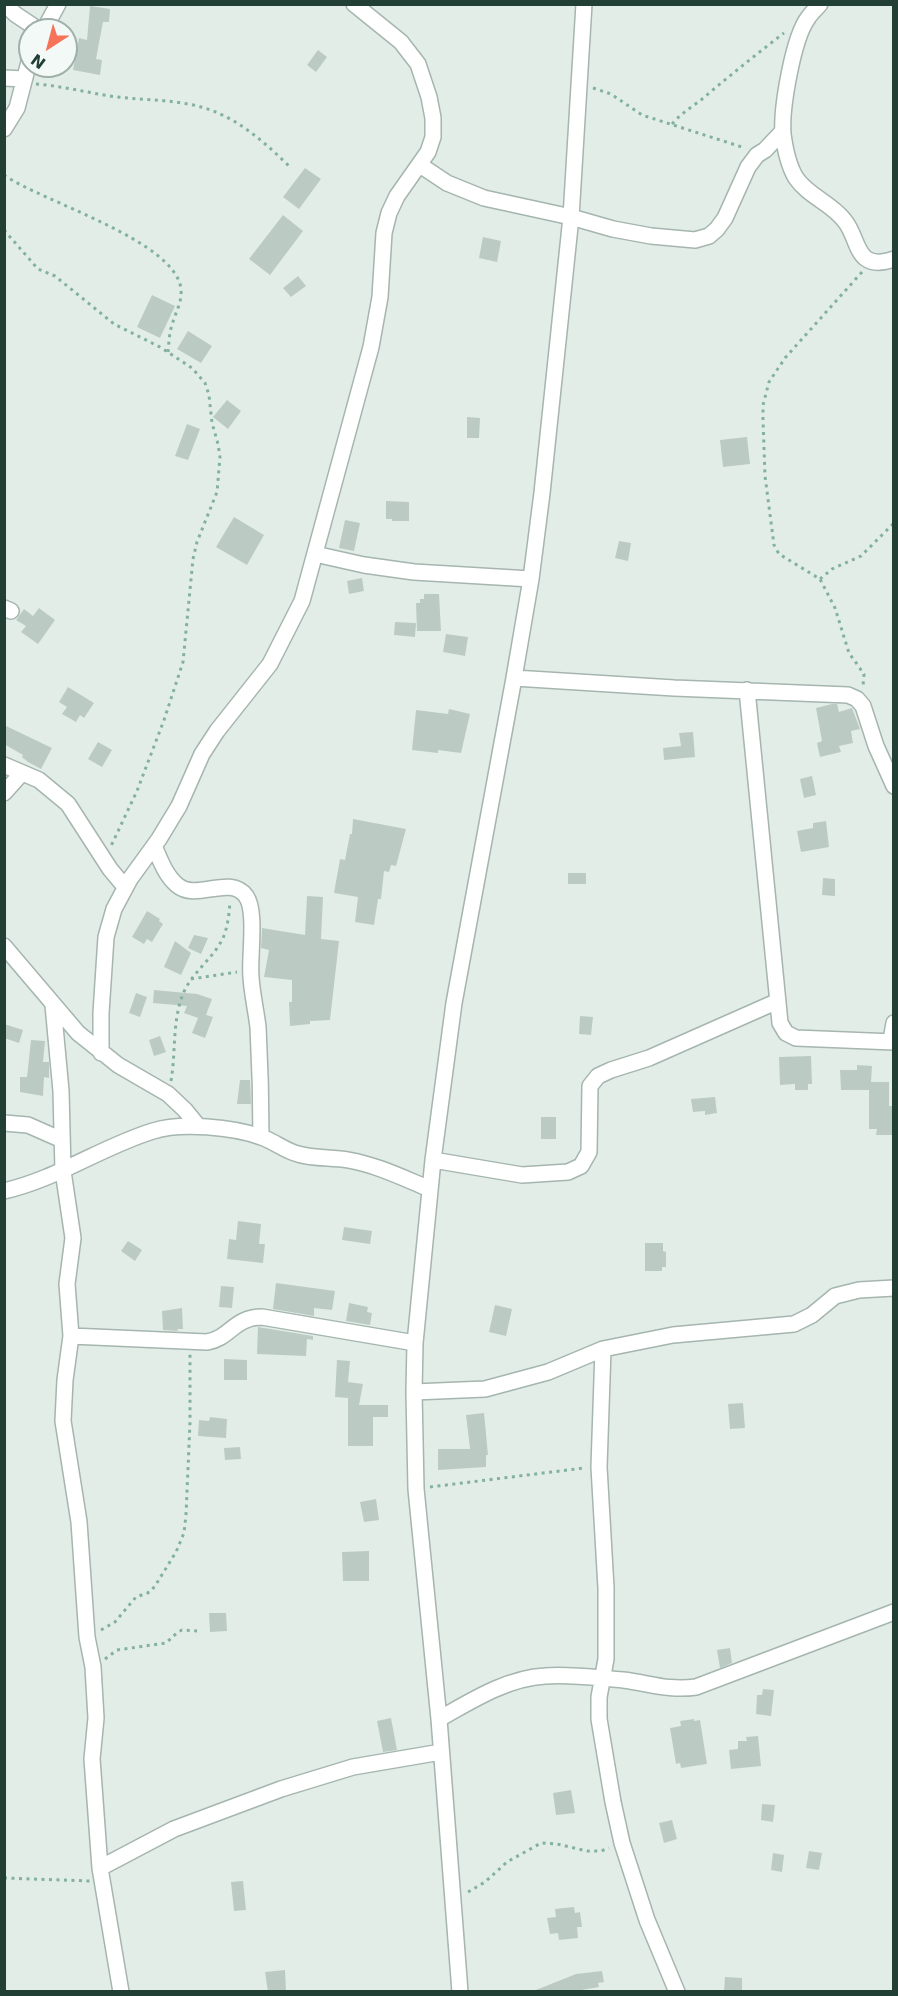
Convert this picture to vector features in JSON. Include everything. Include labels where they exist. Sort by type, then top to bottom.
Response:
[{"type":"street","points":[[5,4],[21,18]]},
{"type":"street","points":[[50,18],[58,4]]},
{"type":"street","points":[[101,1053],[106,937],[114,909],[125,887],[179,806],[202,754],[217,731],[270,664],[302,601],[370,347],[380,297],[384,233],[389,213],[397,196],[428,152],[433,137],[433,118],[425,81],[418,64],[402,42],[354,4]]},
{"type":"street","points":[[460,1992],[439,1719],[416,1489],[415,1343],[433,1160],[454,1003],[531,579],[571,217],[584,4]]},
{"type":"street","points":[[820,4],[807,19],[796,44],[790,73],[783,131],[790,168],[797,179],[845,220],[863,256],[873,261],[884,262],[894,259]]},
{"type":"street","points":[[4,78],[23,82]]},
{"type":"street","points":[[4,129],[16,108],[24,78]]},
{"type":"street","points":[[420,165],[447,183],[484,198],[571,217],[613,229],[651,236],[695,240],[709,236],[725,218],[748,167],[783,131]]},
{"type":"street","points":[[761,153],[786,152]]},
{"type":"street","points":[[315,555],[414,572],[531,579]]},
{"type":"street","points":[[514,678],[848,695],[857,699],[863,706],[876,746],[894,786]]},
{"type":"street","points":[[747,690],[780,1023],[786,1033],[796,1038],[894,1040],[892,1034],[894,1023]]},
{"type":"street","points":[[4,765],[45,784],[68,804],[125,887]]},
{"type":"street","points":[[4,793],[17,781],[22,772]]},
{"type":"street","points":[[154,846],[167,874],[180,887],[201,891],[230,887],[245,895],[249,902],[252,945],[250,972],[258,1024],[261,1137]]},
{"type":"street","points":[[4,946],[78,1033],[101,1053],[168,1094],[198,1126]]},
{"type":"street","points":[[433,1160],[522,1175],[568,1172],[581,1166],[589,1152],[590,1086],[598,1076],[658,1054],[778,1001]]},
{"type":"street","points":[[53,1005],[61,1081],[63,1171],[73,1225],[67,1284],[71,1336],[64,1380],[63,1421],[79,1522],[87,1637],[93,1667],[96,1718],[92,1759],[101,1875],[121,1992]]},
{"type":"street","points":[[4,1124],[28,1125],[62,1140]]},
{"type":"street","points":[[4,1191],[29,1185],[115,1145],[154,1131],[173,1127],[198,1126],[261,1137],[296,1154],[375,1166],[430,1190]]},
{"type":"street","points":[[414,1392],[485,1389],[548,1372],[603,1349],[673,1335],[794,1324],[812,1315],[836,1296],[859,1290],[894,1288]]},
{"type":"street","points":[[71,1336],[216,1340],[244,1319],[262,1317],[415,1343]]},
{"type":"street","points":[[603,1349],[599,1467],[606,1588],[606,1659],[599,1697],[599,1719],[622,1843],[647,1920],[677,1992]]},
{"type":"street","points":[[439,1719],[483,1695],[514,1682],[544,1676],[602,1678],[654,1684],[666,1689],[696,1688],[894,1612]]},
{"type":"street","points":[[101,1875],[174,1829],[281,1789],[353,1767],[441,1752]]},
{"type":"path","points":[[672,124],[685,110],[701,100],[736,69],[790,28],[807,19]]},
{"type":"path","points":[[23,82],[53,85],[110,96],[188,103],[212,109],[255,134],[289,166]]},
{"type":"path","points":[[579,85],[611,94],[633,110],[761,153]]},
{"type":"path","points":[[4,175],[28,189],[61,202],[120,231],[163,260],[180,281],[181,290],[179,306],[171,325],[168,352]]},
{"type":"path","points":[[4,230],[38,269],[55,276],[114,324],[168,352],[192,368],[205,383],[218,444],[217,492],[197,542],[193,559],[183,662],[137,790],[114,843],[103,857]]},
{"type":"path","points":[[863,706],[864,674],[849,653],[835,608],[820,579],[779,554],[774,545],[765,476],[763,405],[770,382],[785,358],[873,261]]},
{"type":"path","points":[[820,579],[832,569],[861,556],[894,522]]},
{"type":"path","points":[[168,1094],[174,1057],[176,1016],[191,979],[208,960],[223,937],[228,920],[230,887]]},
{"type":"path","points":[[191,979],[226,972],[250,972]]},
{"type":"path","points":[[87,1637],[115,1622],[136,1597],[150,1592],[171,1560],[184,1533],[190,1422],[190,1340]]},
{"type":"path","points":[[416,1489],[599,1467]]},
{"type":"path","points":[[93,1667],[117,1650],[143,1645],[160,1645],[166,1643],[178,1632],[197,1631]]},
{"type":"path","points":[[453,1901],[485,1882],[507,1862],[541,1843],[587,1851],[601,1851],[622,1843]]},
{"type":"path","points":[[4,1878],[101,1875]]},
{"type":"building","points":[[90,6],[110,9],[109,22],[103,22],[96,59],[102,60],[100,75],[78,71],[79,38],[87,40]]},
{"type":"building","points":[[318,50],[327,57],[316,72],[307,65]]},
{"type":"building","points":[[305,168],[321,179],[299,209],[283,197]]},
{"type":"building","points":[[283,215],[303,231],[270,275],[249,259]]},
{"type":"building","points":[[483,237],[501,241],[497,262],[479,258]]},
{"type":"building","points":[[298,276],[306,286],[291,297],[283,288]]},
{"type":"building","points":[[152,295],[175,306],[160,338],[137,327]]},
{"type":"building","points":[[188,331],[212,346],[201,363],[177,349]]},
{"type":"building","points":[[227,400],[241,411],[228,429],[213,417]]},
{"type":"building","points":[[467,417],[480,418],[479,438],[467,438]]},
{"type":"building","points":[[187,424],[200,429],[188,460],[175,456]]},
{"type":"building","points":[[747,437],[750,464],[723,467],[720,440]]},
{"type":"building","points":[[386,501],[409,502],[409,521],[386,519]]},
{"type":"building","points":[[234,517],[264,535],[247,565],[216,547]]},
{"type":"building","points":[[345,520],[360,523],[354,551],[339,548]]},
{"type":"building","points":[[619,541],[631,543],[628,561],[615,558]]},
{"type":"building","points":[[362,578],[364,591],[349,594],[347,581]]},
{"type":"building","points":[[424,594],[439,594],[441,631],[417,631],[416,603],[424,599]]},
{"type":"building","points":[[39,608],[55,620],[38,644],[21,632],[26,626],[16,620],[24,609],[33,616]]},
{"type":"building","points":[[395,622],[416,623],[415,637],[394,635]]},
{"type":"building","points":[[446,634],[468,637],[465,656],[443,652]]},
{"type":"building","points":[[68,687],[94,703],[84,718],[80,715],[76,722],[62,714],[67,707],[59,702]]},
{"type":"building","points":[[837,704],[839,712],[852,708],[860,729],[851,731],[853,743],[839,746],[841,752],[820,757],[817,743],[822,741],[816,708]]},
{"type":"building","points":[[449,709],[470,714],[461,753],[412,750],[416,710],[448,714]]},
{"type":"building","points":[[4,725],[52,748],[41,769],[4,744]]},
{"type":"building","points":[[693,732],[695,757],[664,760],[663,748],[681,746],[679,733]]},
{"type":"building","points":[[98,742],[112,750],[102,767],[88,759]]},
{"type":"building","points":[[812,776],[816,795],[804,798],[800,779]]},
{"type":"building","points":[[353,819],[406,829],[396,866],[391,865],[389,872],[384,871],[381,899],[378,899],[374,925],[355,922],[358,897],[334,893],[340,859],[345,860],[350,834],[352,834]]},
{"type":"building","points":[[826,821],[829,847],[801,852],[797,831],[813,828],[813,823]]},
{"type":"building","points":[[568,873],[586,873],[586,884],[568,884]]},
{"type":"building","points":[[823,878],[835,879],[835,896],[822,895]]},
{"type":"building","points":[[307,896],[323,897],[321,939],[339,941],[330,1020],[310,1021],[310,1024],[290,1026],[289,1002],[292,1002],[292,980],[264,977],[269,950],[261,948],[262,928],[305,935]]},
{"type":"building","points":[[147,911],[160,919],[159,921],[163,924],[152,942],[147,939],[144,944],[132,937]]},
{"type":"building","points":[[194,935],[208,938],[201,954],[188,948]]},
{"type":"building","points":[[175,941],[191,953],[181,975],[164,967]]},
{"type":"building","points":[[154,990],[197,994],[212,999],[206,1015],[213,1017],[205,1038],[192,1033],[198,1018],[184,1013],[187,1006],[153,1003]]},
{"type":"building","points":[[136,993],[147,997],[140,1017],[129,1013]]},
{"type":"building","points":[[580,1016],[593,1017],[591,1035],[579,1034]]},
{"type":"building","points":[[4,1024],[23,1030],[19,1043],[4,1038]]},
{"type":"building","points":[[160,1036],[166,1052],[154,1056],[149,1040]]},
{"type":"building","points":[[31,1040],[45,1041],[43,1062],[49,1062],[49,1078],[44,1077],[43,1096],[20,1092],[20,1077],[27,1077]]},
{"type":"building","points":[[811,1056],[812,1084],[808,1084],[808,1090],[795,1090],[795,1084],[780,1085],[779,1057]]},
{"type":"building","points":[[857,1065],[872,1066],[871,1082],[889,1082],[889,1106],[894,1106],[894,1135],[876,1135],[877,1129],[869,1129],[869,1090],[841,1090],[840,1070],[857,1070]]},
{"type":"building","points":[[240,1080],[250,1080],[251,1104],[237,1104]]},
{"type":"building","points":[[715,1097],[717,1113],[705,1115],[705,1111],[693,1112],[691,1099]]},
{"type":"building","points":[[541,1117],[556,1117],[556,1139],[541,1139]]},
{"type":"building","points":[[238,1221],[261,1224],[259,1244],[265,1244],[263,1263],[227,1259],[229,1239],[236,1240]]},
{"type":"building","points":[[344,1227],[372,1231],[370,1244],[342,1240]]},
{"type":"building","points":[[128,1241],[142,1250],[135,1261],[121,1251]]},
{"type":"building","points":[[645,1243],[663,1243],[663,1251],[666,1252],[666,1267],[662,1267],[662,1271],[645,1271]]},
{"type":"building","points":[[276,1283],[335,1291],[332,1310],[314,1308],[314,1316],[273,1309]]},
{"type":"building","points":[[221,1286],[234,1287],[232,1308],[219,1307]]},
{"type":"building","points":[[349,1303],[368,1307],[367,1312],[372,1313],[370,1325],[346,1321]]},
{"type":"building","points":[[495,1305],[512,1309],[506,1336],[489,1332]]},
{"type":"building","points":[[182,1308],[183,1329],[163,1330],[162,1311]]},
{"type":"building","points":[[258,1327],[313,1336],[313,1340],[307,1339],[306,1356],[257,1354]]},
{"type":"building","points":[[224,1359],[247,1360],[247,1380],[224,1380]]},
{"type":"building","points":[[337,1360],[350,1361],[348,1382],[363,1384],[359,1405],[388,1405],[388,1417],[373,1417],[373,1446],[348,1446],[348,1398],[335,1397]]},
{"type":"building","points":[[743,1403],[745,1428],[730,1429],[728,1404]]},
{"type":"building","points":[[484,1413],[488,1455],[486,1455],[486,1467],[438,1470],[438,1449],[470,1449],[466,1415]]},
{"type":"building","points":[[210,1417],[227,1419],[226,1438],[198,1436],[199,1420],[209,1421]]},
{"type":"building","points":[[240,1447],[241,1459],[225,1460],[224,1448]]},
{"type":"building","points":[[376,1499],[379,1520],[364,1522],[360,1502]]},
{"type":"building","points":[[369,1551],[369,1581],[343,1581],[342,1552]]},
{"type":"building","points":[[209,1613],[226,1613],[227,1631],[210,1632]]},
{"type":"building","points":[[730,1648],[732,1663],[720,1668],[717,1650]]},
{"type":"building","points":[[763,1689],[774,1690],[771,1716],[756,1714],[757,1695],[762,1695]]},
{"type":"building","points":[[391,1718],[397,1750],[383,1752],[377,1721]]},
{"type":"building","points":[[694,1719],[694,1721],[700,1720],[707,1764],[681,1768],[680,1763],[676,1764],[670,1728],[681,1726],[680,1721]]},
{"type":"building","points":[[758,1736],[761,1766],[731,1769],[729,1750],[738,1749],[738,1741],[747,1741],[746,1737]]},
{"type":"building","points":[[571,1790],[575,1813],[556,1815],[553,1793]]},
{"type":"building","points":[[762,1804],[775,1805],[773,1822],[761,1820]]},
{"type":"building","points":[[672,1820],[677,1839],[664,1843],[659,1823]]},
{"type":"building","points":[[809,1851],[822,1853],[819,1870],[806,1868]]},
{"type":"building","points":[[773,1853],[784,1855],[782,1872],[771,1870]]},
{"type":"building","points":[[243,1881],[246,1910],[234,1911],[231,1882]]},
{"type":"building","points":[[574,1907],[575,1913],[580,1912],[582,1927],[577,1927],[578,1938],[559,1940],[558,1933],[550,1934],[547,1918],[556,1917],[555,1909]]},
{"type":"building","points":[[285,1970],[286,1992],[268,1992],[265,1972]]},
{"type":"building","points":[[602,1971],[604,1982],[598,1983],[599,1987],[570,1992],[536,1992],[536,1990],[576,1974]]},
{"type":"building","points":[[725,1977],[742,1978],[742,1992],[724,1992]]}]
